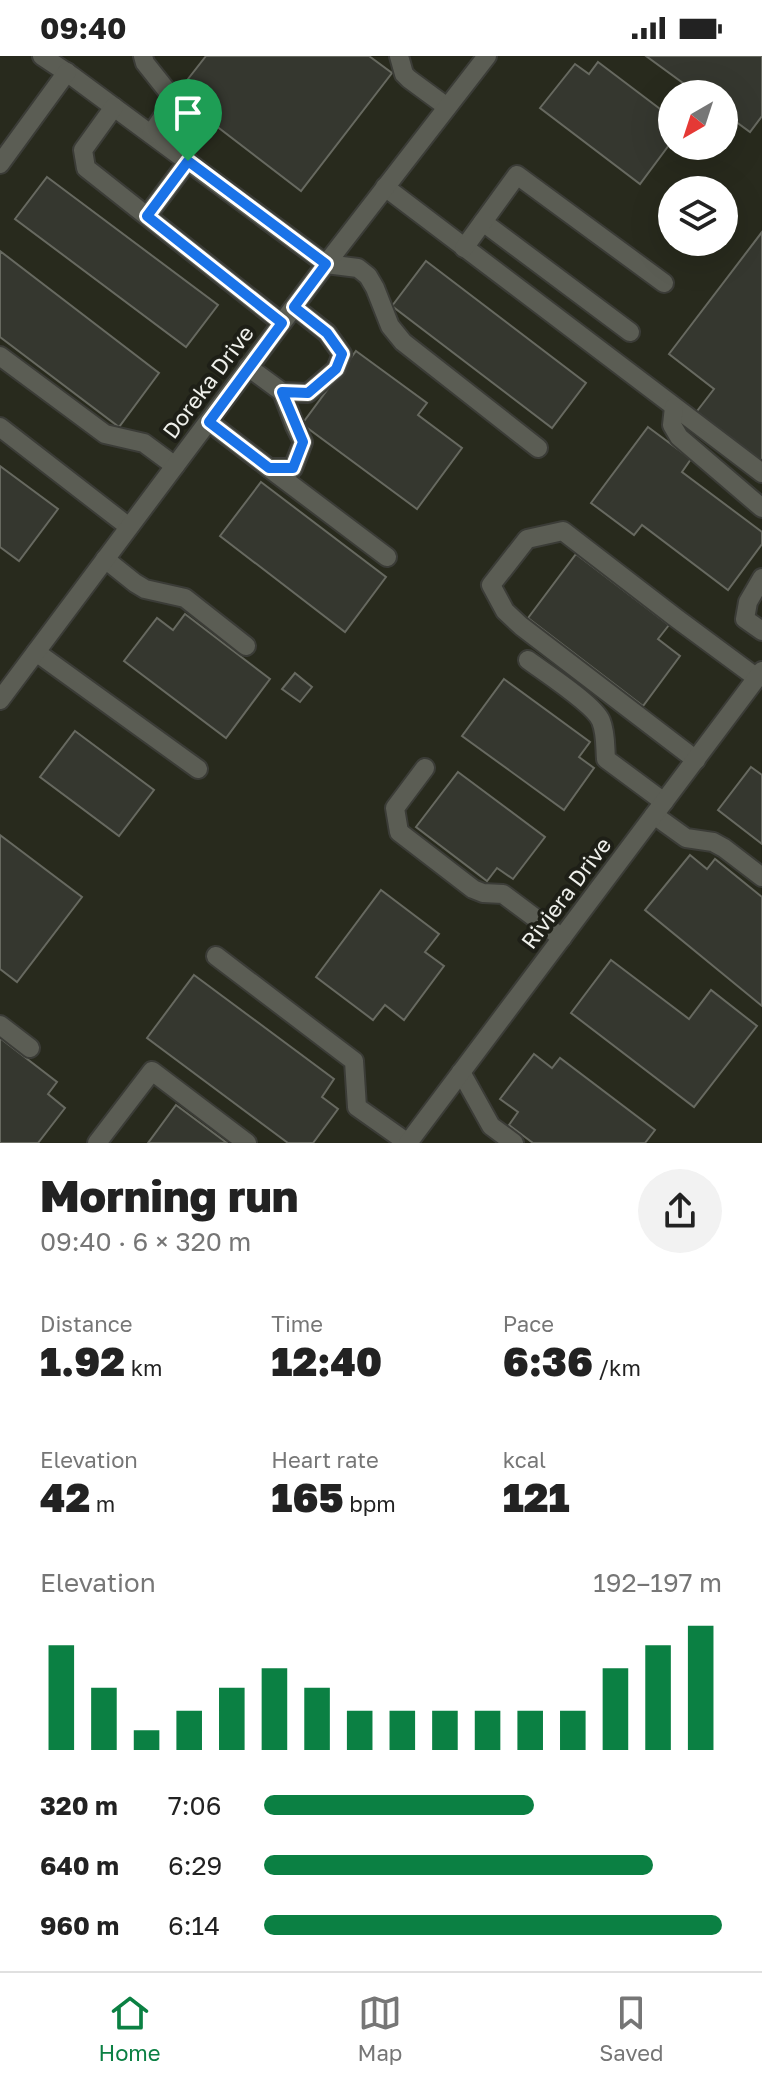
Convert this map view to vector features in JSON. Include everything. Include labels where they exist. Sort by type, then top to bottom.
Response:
[{"type":"street","points":[[42,56],[326,264],[358,268],[368,276],[390,326],[403,342],[538,448]]},
{"type":"street","points":[[143,56],[173,102],[151,134]]},
{"type":"street","points":[[399,56],[404,74],[447,107]]},
{"type":"street","name":"Doreka Drive","points":[[0,700],[248,367],[487,56]]},
{"type":"street","points":[[0,164],[67,72]]},
{"type":"street","points":[[114,107],[83,150],[86,168],[282,323]]},
{"type":"street","points":[[147,216],[188,161]]},
{"type":"street","points":[[464,248],[517,175],[664,283]]},
{"type":"street","points":[[385,187],[762,473]]},
{"type":"street","points":[[483,222],[630,332]]},
{"type":"street","points":[[282,392],[308,393],[336,369],[342,354],[327,333],[294,307]]},
{"type":"street","points":[[0,356],[105,434],[144,443],[175,466]]},
{"type":"street","points":[[248,367],[282,392],[303,442],[293,468],[269,468]]},
{"type":"street","points":[[674,407],[672,425],[679,437],[762,508]]},
{"type":"street","points":[[209,422],[387,557]]},
{"type":"street","points":[[0,427],[129,527]]},
{"type":"street","points":[[696,760],[554,653],[505,611],[491,585],[527,539],[563,531],[676,618],[759,675]]},
{"type":"street","points":[[105,559],[145,589],[185,598],[246,646]]},
{"type":"street","points":[[762,578],[748,602],[745,619],[762,631]]},
{"type":"street","points":[[36,652],[198,769]]},
{"type":"street","points":[[528,660],[601,718],[606,759],[686,838],[713,842],[762,877]]},
{"type":"street","name":"Riviera Drive","points":[[408,1143],[759,675]]},
{"type":"street","points":[[425,768],[395,808],[399,832],[473,889],[503,894],[562,938]]},
{"type":"street","points":[[216,956],[354,1061],[357,1107],[408,1143]]},
{"type":"street","points":[[0,1025],[30,1048]]},
{"type":"street","points":[[97,1143],[152,1071],[247,1143]]},
{"type":"street","points":[[461,1072],[491,1126],[514,1143]]},
{"type":"shaded area","points":[[0,56],[762,56],[762,1143],[0,1143]]},
{"type":"building","points":[[206,56],[369,56],[392,73],[301,191],[189,105],[201,89],[188,79]]},
{"type":"building","points":[[646,56],[762,56],[762,116],[750,132],[738,123],[738,80],[679,80]]},
{"type":"building","points":[[598,62],[658,107],[658,160],[640,184],[540,108],[575,64],[589,74]]},
{"type":"building","points":[[47,177],[218,305],[186,347],[15,219]]},
{"type":"building","points":[[762,232],[762,467],[694,415],[714,389],[669,354]]},
{"type":"building","points":[[0,251],[159,373],[119,427],[0,337]]},
{"type":"building","points":[[426,261],[586,383],[552,428],[392,306]]},
{"type":"building","points":[[356,351],[427,403],[418,415],[462,448],[417,509],[302,424]]},
{"type":"building","points":[[648,427],[691,459],[682,472],[762,532],[762,544],[728,590],[642,525],[634,535],[591,503]]},
{"type":"building","points":[[0,466],[58,509],[19,561],[0,547]]},
{"type":"building","points":[[261,482],[386,577],[345,632],[220,536]]},
{"type":"building","points":[[576,554],[669,625],[658,639],[680,656],[643,706],[528,618]]},
{"type":"building","points":[[185,614],[270,679],[226,738],[124,661],[157,618],[173,630]]},
{"type":"building","points":[[295,673],[312,687],[300,702],[282,689]]},
{"type":"building","points":[[504,679],[590,742],[579,757],[594,768],[564,810],[462,736]]},
{"type":"building","points":[[75,731],[154,790],[119,836],[40,777]]},
{"type":"building","points":[[751,767],[762,775],[762,844],[718,810]]},
{"type":"building","points":[[458,772],[545,837],[513,879],[497,868],[487,881],[416,827]]},
{"type":"building","points":[[0,835],[82,897],[17,982],[0,969]]},
{"type":"building","points":[[690,855],[707,869],[715,859],[762,897],[762,1006],[645,910]]},
{"type":"building","points":[[381,890],[439,934],[425,952],[444,966],[404,1020],[385,1005],[373,1020],[316,977]]},
{"type":"building","points":[[611,960],[689,1019],[711,990],[757,1026],[694,1107],[571,1013]]},
{"type":"building","points":[[194,975],[334,1079],[322,1097],[338,1109],[313,1143],[288,1143],[147,1038]]},
{"type":"building","points":[[0,1038],[57,1082],[48,1094],[65,1108],[38,1143],[0,1143]]},
{"type":"building","points":[[534,1054],[552,1068],[560,1058],[655,1130],[645,1143],[533,1143],[509,1125],[518,1112],[500,1099]]},
{"type":"building","points":[[176,1105],[227,1143],[148,1143]]},
{"type":"route","points":[[188,161],[326,264],[294,307],[327,333],[342,354],[336,369],[308,393],[282,392],[303,442],[293,468],[269,468],[209,422],[282,323],[147,216],[188,161]]}]
